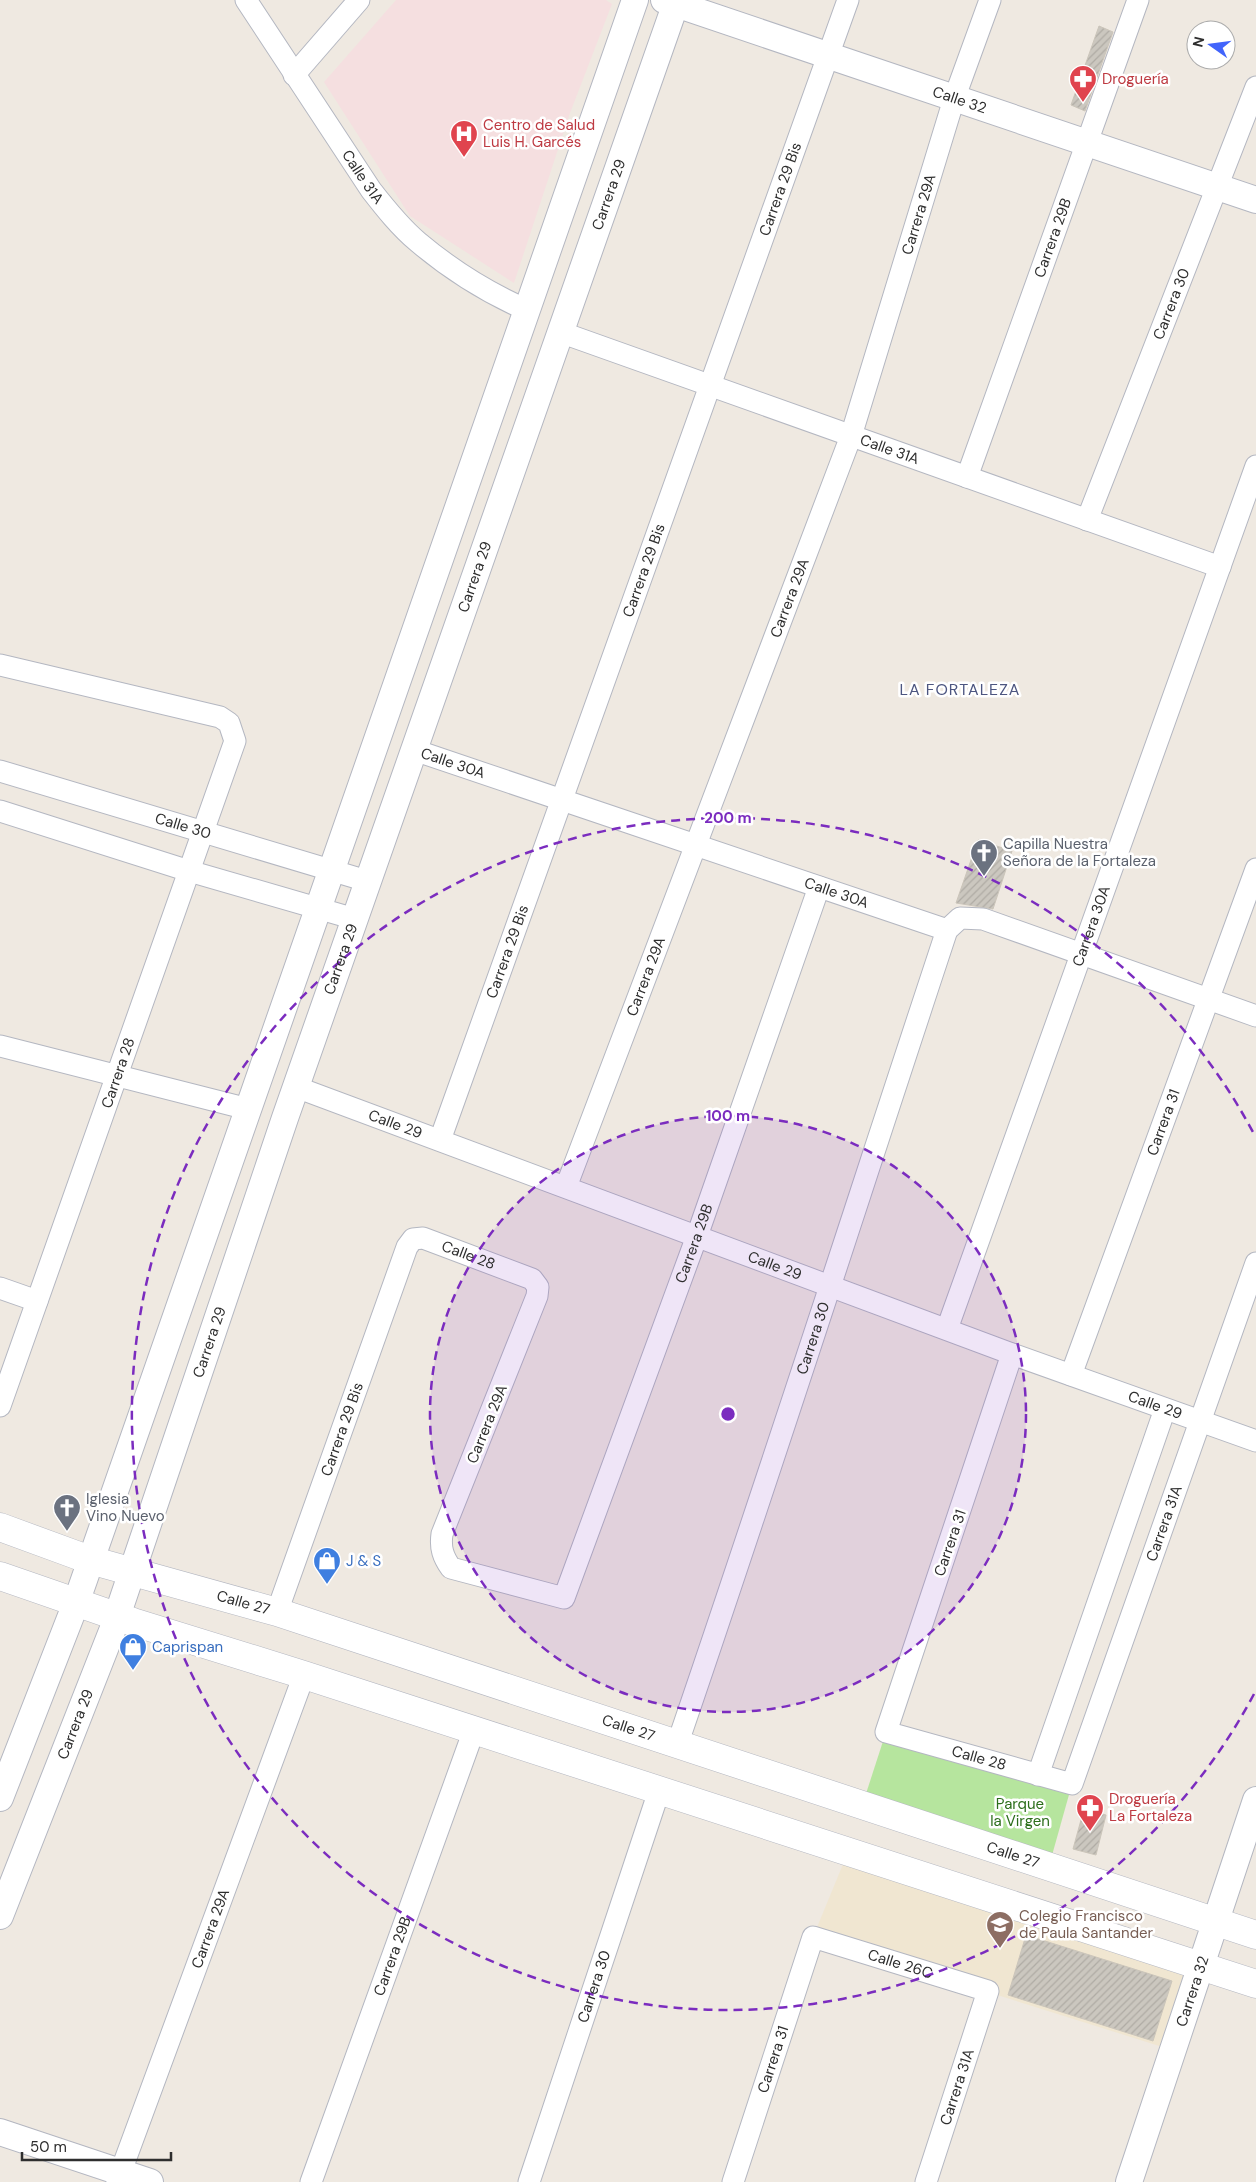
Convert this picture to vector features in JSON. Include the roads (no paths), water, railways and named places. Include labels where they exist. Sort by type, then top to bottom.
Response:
[{"type":"main road","name":"Calle 27","points":[[0,1527],[90,1560],[132,1573],[277,1612],[1256,1935]]},
{"type":"main road","points":[[0,1576],[117,1617],[304,1675],[1256,1984]]},
{"type":"street","name":"Calle 31A","points":[[246,0],[371,190],[399,224],[416,241],[466,277],[526,310]]},
{"type":"street","points":[[294,75],[359,0]]},
{"type":"street","points":[[0,1798],[76,1603],[634,0]]},
{"type":"street","name":"Carrera 29 Bis","points":[[440,1140],[560,800],[848,0]]},
{"type":"street","name":"Carrera 29A","points":[[566,1187],[851,436],[954,98],[990,0]]},
{"type":"street","name":"Carrera 29B","points":[[967,477],[1138,0]]},
{"type":"street","name":"Calle 32","points":[[672,1],[828,56],[1256,200]]},
{"type":"street","name":"Carrera 29","points":[[0,1916],[117,1617],[296,1087],[560,332],[672,1]]},
{"type":"street","name":"Carrera 30","points":[[1088,520],[1256,87]]},
{"type":"street","name":"Calle 31A","points":[[560,332],[1220,567]]},
{"type":"street","name":"Carrera 30A","points":[[947,1329],[1256,466]]},
{"type":"street","name":"Carrera 28","points":[[0,665],[220,717],[229,723],[235,741],[0,1406]]},
{"type":"street","name":"Calle 30A","points":[[414,750],[947,930]]},
{"type":"street","name":"Calle 30","points":[[0,771],[367,881]]},
{"type":"street","points":[[0,811],[189,872],[355,919]]},
{"type":"street","name":"Carrera 31","points":[[1071,1375],[1256,869]]},
{"type":"street","name":"Carrera 29B","points":[[451,1568],[564,1598],[697,1236],[819,887]]},
{"type":"street","points":[[947,930],[960,918],[983,919],[1081,952],[1256,1016]]},
{"type":"street","name":"Carrera 30","points":[[677,1745],[796,1393],[829,1285],[947,930]]},
{"type":"street","points":[[0,1046],[248,1109]]},
{"type":"street","name":"Calle 29","points":[[296,1087],[1012,1354],[1256,1441]]},
{"type":"street","name":"Calle 28","points":[[408,1247],[413,1240],[423,1238],[532,1279]]},
{"type":"street","name":"Carrera 29 Bis","points":[[277,1612],[408,1247]]},
{"type":"street","name":"Carrera 31A","points":[[1072,1784],[1256,1263]]},
{"type":"street","name":"Carrera 29A","points":[[451,1568],[444,1558],[441,1546],[442,1534],[538,1296],[538,1287],[532,1279]]},
{"type":"street","points":[[0,1288],[37,1302]]},
{"type":"street","name":"Carrera 31","points":[[886,1732],[1012,1354]]},
{"type":"street","points":[[1038,1775],[1165,1409]]},
{"type":"street","name":"Carrera 29A","points":[[119,2177],[304,1675]]},
{"type":"street","name":"Carrera 29B","points":[[311,2182],[474,1730]]},
{"type":"street","name":"Calle 28","points":[[886,1732],[1072,1784]]},
{"type":"street","name":"Carrera 30","points":[[528,2182],[659,1791]]},
{"type":"street","name":"Carrera 32","points":[[1129,2182],[1256,1800]]},
{"type":"street","name":"Carrera 31","points":[[733,2182],[813,1937]]},
{"type":"street","name":"Calle 26C","points":[[813,1937],[988,1991]]},
{"type":"street","name":"Carrera 31A","points":[[926,2182],[988,1991]]},
{"type":"street","points":[[0,2132],[119,2177],[150,2182]]},
{"type":"place","name":"Droguería","points":[[1083,103]]},
{"type":"place","name":"Centro de Salud Luis H. Garcés","points":[[464,158]]},
{"type":"place","name":"Capilla Nuestra Señora de la Fortaleza","points":[[984,877]]},
{"type":"place","name":"Iglesia Vino Nuevo","points":[[67,1532]]},
{"type":"place","name":"J & S","points":[[327,1585]]},
{"type":"place","name":"Caprispan","points":[[133,1671]]},
{"type":"place","name":"Droguería La Fortaleza","points":[[1090,1832]]},
{"type":"place","name":"Colegio Francisco de Paula Santander","points":[[1000,1949]]},
{"type":"district","name":"LA FORTALEZA","points":[[960,689]]},
{"type":"park label","name":"Parque la Virgen","points":[[1020,1812]]}]
